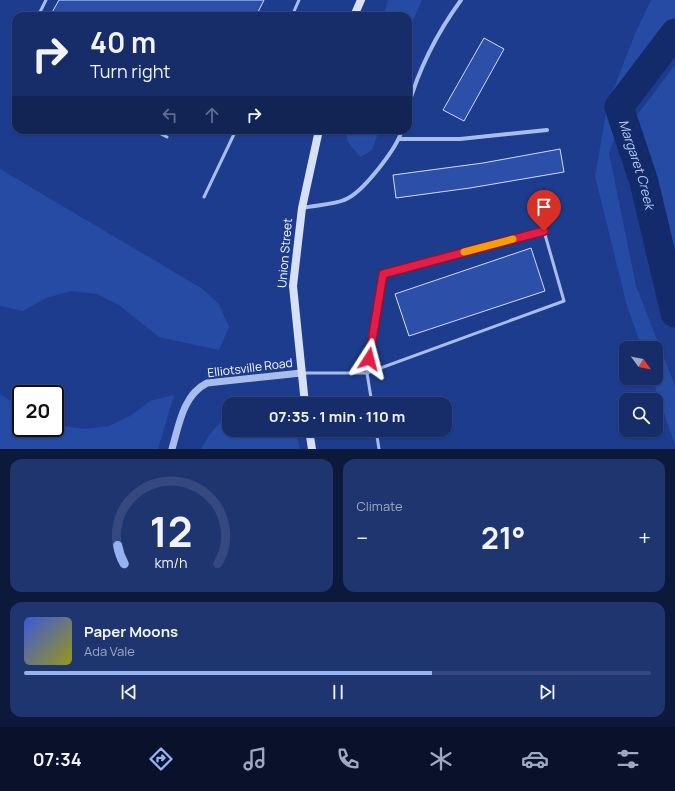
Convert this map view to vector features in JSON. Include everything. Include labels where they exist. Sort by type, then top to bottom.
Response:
[{"type":"main road","points":[[356,12],[361,0]]},
{"type":"main road","name":"Union Street","points":[[304,397],[293,286],[302,208],[318,134]]},
{"type":"main road","points":[[310,437],[312,449]]},
{"type":"street","points":[[412,92],[415,80],[442,27],[461,0]]},
{"type":"street","points":[[399,139],[460,139],[547,130]]},
{"type":"street","points":[[302,208],[345,200],[370,180],[399,139],[401,134]]},
{"type":"street","name":"Elliotsville Road","points":[[172,449],[184,409],[200,386],[207,383],[301,373]]},
{"type":"lane","points":[[40,12],[46,0]]},
{"type":"lane","points":[[294,12],[299,0]]},
{"type":"lane","points":[[160,134],[167,138]]},
{"type":"lane","points":[[204,197],[234,134]]},
{"type":"lane","points":[[301,373],[367,373],[564,301],[544,231],[383,274],[367,373],[371,397]]},
{"type":"lane","points":[[377,437],[379,449]]},
{"type":"shaded area","points":[[388,0],[422,0],[412,23],[412,12],[384,12]]},
{"type":"shaded area","points":[[651,0],[675,0],[675,40],[667,52],[630,94],[609,153],[636,286],[657,341],[640,341],[627,306],[595,176],[608,103],[635,34]]},
{"type":"shaded area","points":[[675,65],[675,286],[635,153],[626,130]]},
{"type":"shaded area","points":[[346,134],[378,134],[372,150],[361,157],[352,148]]},
{"type":"shaded area","points":[[0,169],[201,288],[219,304],[229,327],[219,350],[159,337],[119,305],[97,294],[71,291],[46,298],[23,311],[0,306]]},
{"type":"shaded area","points":[[663,355],[675,386],[675,445],[663,410],[663,393],[657,393],[654,385],[663,385]]},
{"type":"shaded area","points":[[0,394],[12,401],[12,437],[64,437],[64,426],[85,429],[109,426],[130,416],[150,401],[174,395],[158,449],[0,449]]},
{"type":"shaded area","points":[[222,421],[222,437],[297,437],[300,449],[201,449],[210,434]]},
{"type":"building","points":[[59,0],[264,0],[258,12],[52,12]]},
{"type":"building","points":[[484,38],[504,49],[464,121],[443,110]]},
{"type":"building","points":[[560,149],[564,172],[470,188],[396,198],[393,175],[483,163]]},
{"type":"building","points":[[531,248],[545,291],[409,336],[395,294]]},
{"type":"waterway","name":"Margaret Creek","points":[[675,33],[619,107],[644,182],[675,313]]},
{"type":"slow traffic","points":[[464,252],[513,239]]},
{"type":"route","points":[[369,359],[383,274],[544,231]]}]
